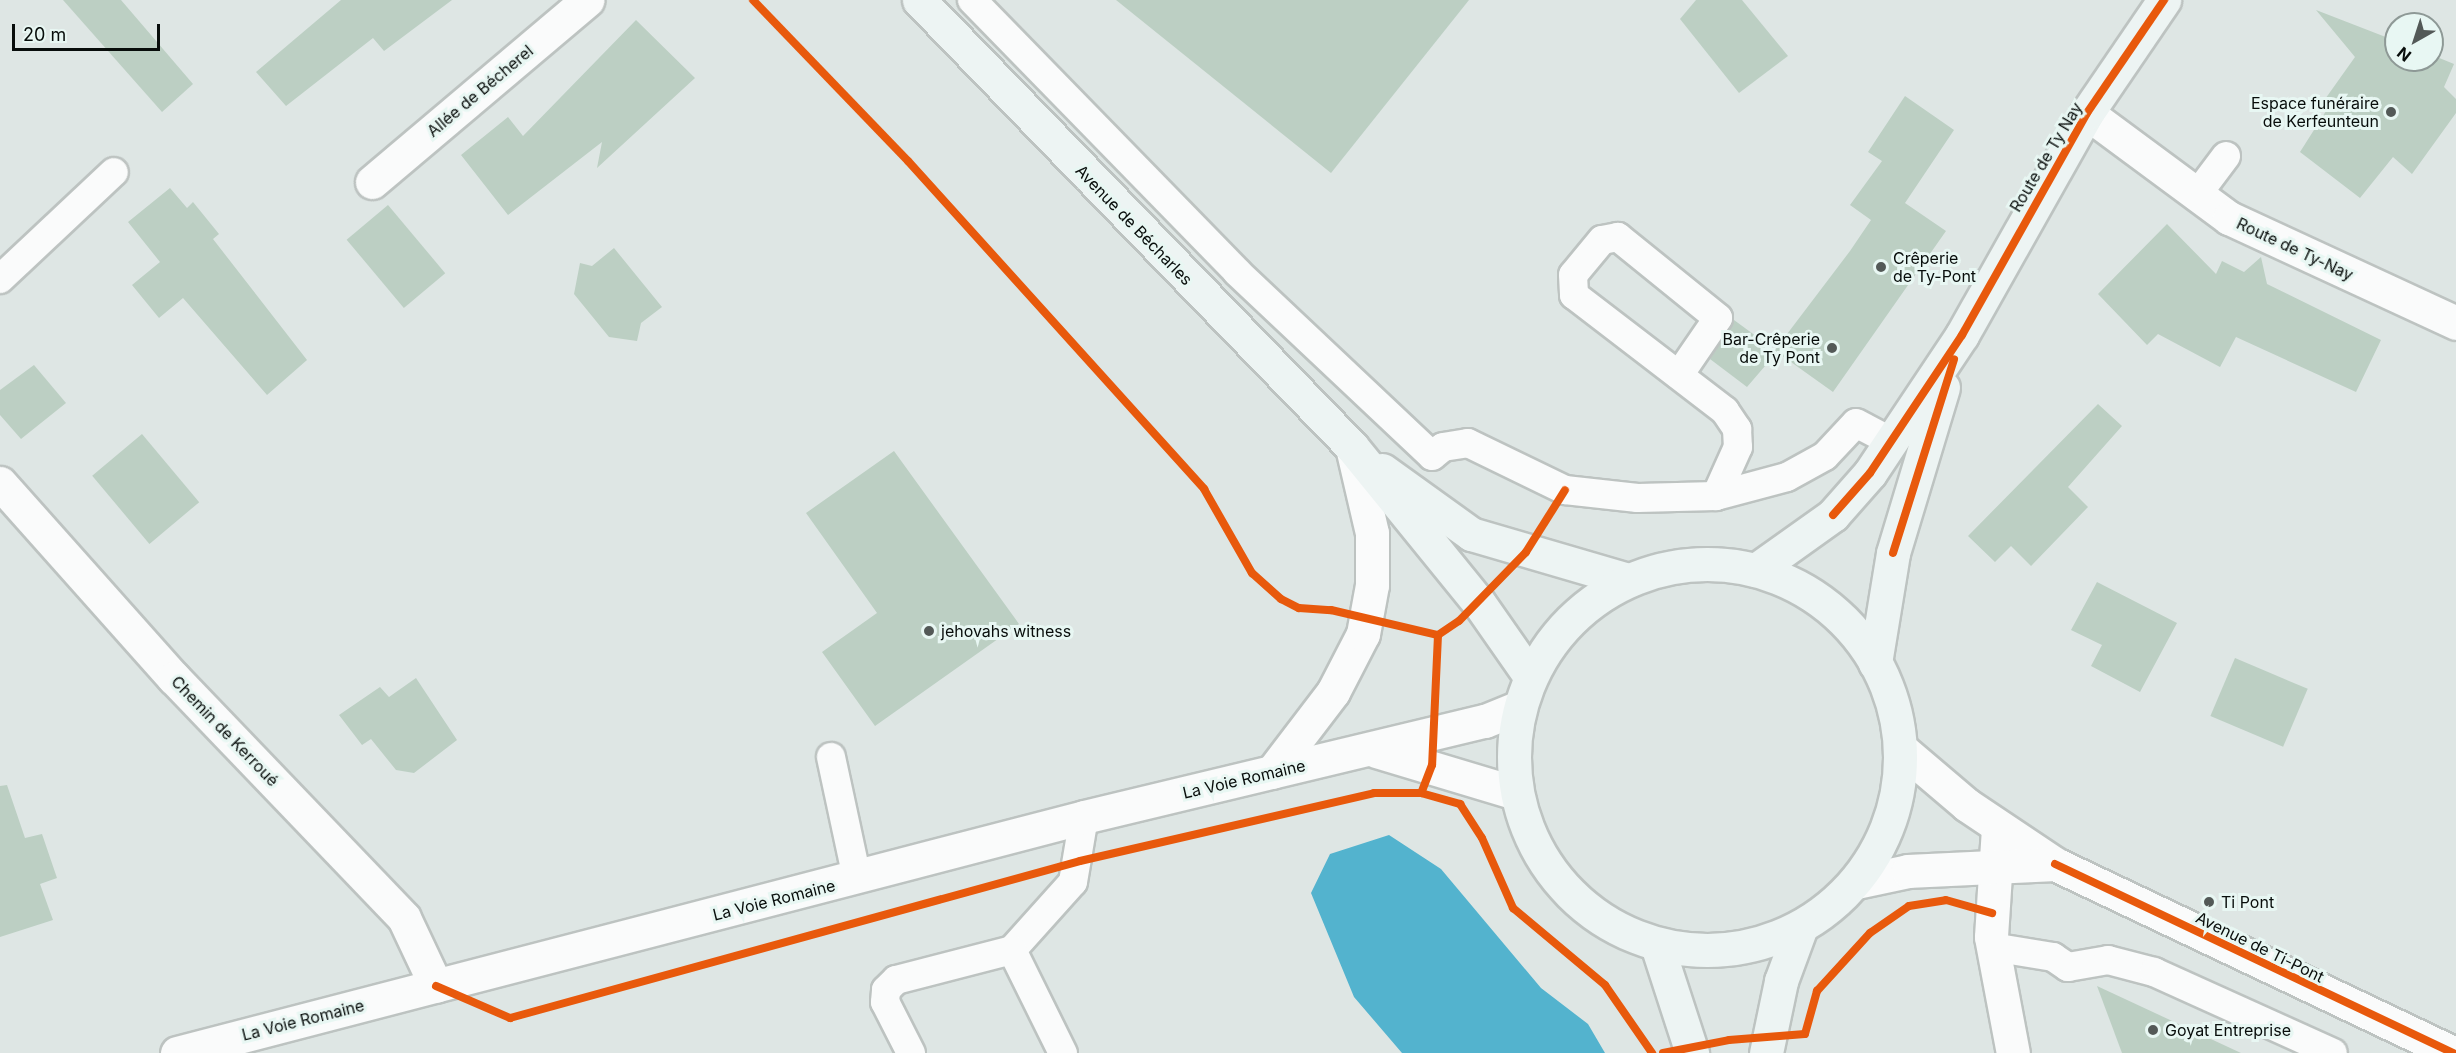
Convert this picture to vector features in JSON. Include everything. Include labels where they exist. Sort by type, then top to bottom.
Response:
[{"type":"main road","name":"Avenue de Bécharles","points":[[919,0],[1352,447],[1479,603],[1530,676]]},
{"type":"main road","name":"Route de Ty Nay","points":[[1756,570],[1833,515],[1892,442],[1962,335],[2087,113],[2164,0]]},
{"type":"main road","name":"Route de Ty Nay","points":[[1875,663],[1908,490],[1962,335]]},
{"type":"main road","name":"Avenue de Bécharles","points":[[1352,447],[1470,534],[1628,580]]},
{"type":"main road","points":[[1683,566],[1756,570],[1804,590],[1844,622],[1875,663],[1891,699],[1900,748],[1890,819],[1856,882],[1801,927],[1755,945],[1706,951],[1657,945],[1606,923],[1564,889],[1534,844],[1516,793],[1513,750],[1519,707],[1530,676],[1555,637],[1588,604],[1628,580],[1683,566]]},
{"type":"main road","points":[[1766,1053],[1781,981],[1801,927]]},
{"type":"main road","points":[[1657,945],[1692,1053]]},
{"type":"street","name":"Allée de Bécherel","points":[[372,182],[587,0]]},
{"type":"street","name":"Route de Ty-Nay","points":[[2087,113],[2196,196],[2262,237],[2456,323]]},
{"type":"street","points":[[1272,772],[1334,693],[1365,627],[1372,533],[1352,447]]},
{"type":"street","name":"Chemin de Kerroué","points":[[0,483],[174,678],[404,918],[436,986]]},
{"type":"street","name":"La Voie Romaine","points":[[177,1053],[1084,817],[1371,750],[1519,707]]},
{"type":"street","name":"Avenue de Ti-Pont","points":[[1900,748],[1998,828],[2055,864],[2453,1053]]},
{"type":"street","points":[[1371,750],[1516,793]]},
{"type":"street","points":[[1998,828],[1998,864],[1992,947],[2013,1053]]},
{"type":"street","name":"Avenue de Ti-Pont","points":[[1856,882],[1998,864],[2055,864]]},
{"type":"lane","points":[[972,0],[1237,272],[1432,456],[1443,447],[1468,443],[1565,490],[1638,498],[1716,495],[1807,468],[1856,423],[1892,442]]},
{"type":"lane","points":[[2196,196],[2226,156]]},
{"type":"lane","points":[[0,279],[114,171]]},
{"type":"lane","points":[[1679,375],[1718,318],[1618,237],[1602,240],[1573,275],[1574,295],[1725,411],[1737,429],[1738,447],[1716,495]]},
{"type":"lane","points":[[831,757],[856,878]]},
{"type":"lane","points":[[911,1053],[885,1002],[886,990],[896,980],[1012,950],[1073,882],[1084,817]]},
{"type":"lane","points":[[1992,947],[2053,957],[2068,967],[2108,960],[2154,972],[2333,1053]]},
{"type":"lane","points":[[1012,950],[1063,1053]]},
{"type":"water","points":[[1389,835],[1441,869],[1541,988],[1588,1024],[1605,1053],[1402,1053],[1354,997],[1311,893],[1330,854]]},
{"type":"building","points":[[63,0],[121,0],[193,84],[162,112]]},
{"type":"building","points":[[341,0],[452,0],[384,51],[373,38],[286,106],[256,72]]},
{"type":"building","points":[[1116,0],[1469,0],[1331,173]]},
{"type":"building","points":[[1696,0],[1742,0],[1788,56],[1739,93],[1680,19]]},
{"type":"building","name":"Espace funéraire de Kerfeunteun","points":[[2316,10],[2384,36],[2384,72],[2444,72],[2444,60],[2454,64],[2444,87],[2456,99],[2456,113],[2412,174],[2393,157],[2360,198],[2300,152],[2326,111],[2323,102],[2355,57]]},
{"type":"building","points":[[636,20],[695,78],[597,168],[602,142],[508,215],[461,155],[508,117],[523,136]]},
{"type":"building","points":[[1905,96],[1954,130],[1905,203],[1946,231],[1833,392],[1777,352],[1747,387],[1710,359],[1734,320],[1775,350],[1850,251],[1871,220],[1850,205],[1882,161],[1868,152]]},
{"type":"building","points":[[170,188],[187,208],[193,202],[219,234],[213,239],[307,360],[267,395],[183,298],[159,318],[132,285],[160,262],[128,222]]},
{"type":"building","points":[[388,205],[445,273],[404,308],[347,240]]},
{"type":"building","points":[[2167,224],[2216,274],[2222,261],[2244,272],[2261,257],[2267,284],[2381,340],[2356,392],[2236,337],[2220,367],[2158,334],[2147,345],[2098,294]]},
{"type":"building","points":[[614,248],[662,307],[641,323],[637,341],[609,337],[574,294],[580,263],[592,266]]},
{"type":"building","points":[[34,365],[66,403],[21,439],[0,415],[0,390]]},
{"type":"building","points":[[2098,404],[2122,426],[2068,487],[2088,507],[2031,566],[2011,546],[1995,562],[1968,536]]},
{"type":"building","points":[[142,434],[199,502],[149,544],[92,476]]},
{"type":"building","points":[[894,451],[1019,624],[875,726],[822,652],[877,613],[806,513]]},
{"type":"building","points":[[2097,582],[2177,623],[2140,692],[2091,666],[2102,645],[2071,630]]},
{"type":"building","points":[[2235,658],[2308,689],[2283,747],[2210,716]]},
{"type":"building","points":[[416,678],[457,740],[414,773],[396,770],[371,739],[362,745],[339,715],[380,687],[389,697]]},
{"type":"building","points":[[7,785],[25,838],[42,834],[57,878],[40,884],[53,920],[0,937],[0,786]]},
{"type":"building","name":"Goyat Entreprise","points":[[2097,986],[2241,1053],[2122,1053]]},
{"type":"cycle path","points":[[753,0],[908,161],[1204,489],[1252,573],[1281,599],[1299,608],[1331,610],[1438,635],[1459,621],[1526,552],[1565,490]]},
{"type":"cycle path","points":[[1833,515],[1870,473],[1962,335],[2087,113],[2164,0]]},
{"type":"cycle path","points":[[1893,553],[1954,359]]},
{"type":"cycle path","points":[[1438,635],[1432,765],[1421,793],[1460,804],[1482,838],[1513,908],[1605,985],[1652,1053]]},
{"type":"cycle path","points":[[436,986],[510,1018],[1080,861],[1374,793],[1421,793]]},
{"type":"cycle path","points":[[2055,864],[2453,1053]]},
{"type":"cycle path","points":[[1663,1053],[1729,1040],[1805,1034],[1817,991],[1870,933],[1909,906],[1946,900],[1992,913]]},
{"type":"place","name":"Espace funéraire de Kerfeunteun","points":[[2391,112]]},
{"type":"place","name":"Crêperie de Ty-Pont","points":[[1881,267]]},
{"type":"place","name":"Bar-Crêperie de Ty Pont","points":[[1832,348]]},
{"type":"place","name":"jehovahs witness","points":[[929,631]]},
{"type":"place","name":"Ti Pont","points":[[2209,902]]},
{"type":"place","name":"Goyat Entreprise","points":[[2153,1030]]}]
